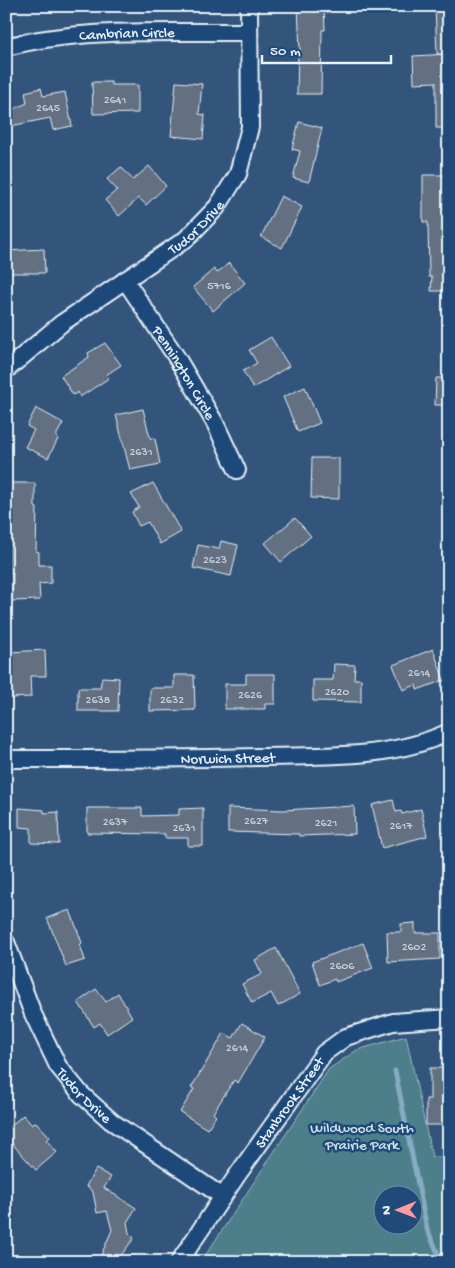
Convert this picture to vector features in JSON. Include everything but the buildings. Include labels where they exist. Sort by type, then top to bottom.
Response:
[{"type":"street","name":"Tudor Drive","points":[[6,370],[62,323],[186,239],[217,207],[238,174],[250,127],[249,6]]},
{"type":"street","name":"Cambrian Circle","points":[[6,47],[33,40],[110,33],[249,32]]},
{"type":"street","name":"Pennington Circle","points":[[125,280],[177,358],[206,407],[237,470]]},
{"type":"street","name":"Norwich Street","points":[[6,759],[153,759],[367,754],[433,740],[449,732]]},
{"type":"street","name":"Tudor Drive","points":[[6,942],[33,1014],[58,1066],[81,1094],[111,1121],[223,1197]]},
{"type":"street","name":"Stanbrook Street","points":[[179,1262],[324,1053],[346,1037],[394,1022],[449,1018]]},
{"type":"green space","name":"Wildwood South Prairie Park","points":[[406,1036],[432,1157],[449,1157],[449,1262],[201,1262],[329,1069],[357,1050]]},
{"type":"waterway","points":[[395,1071],[427,1229],[442,1262]]}]
